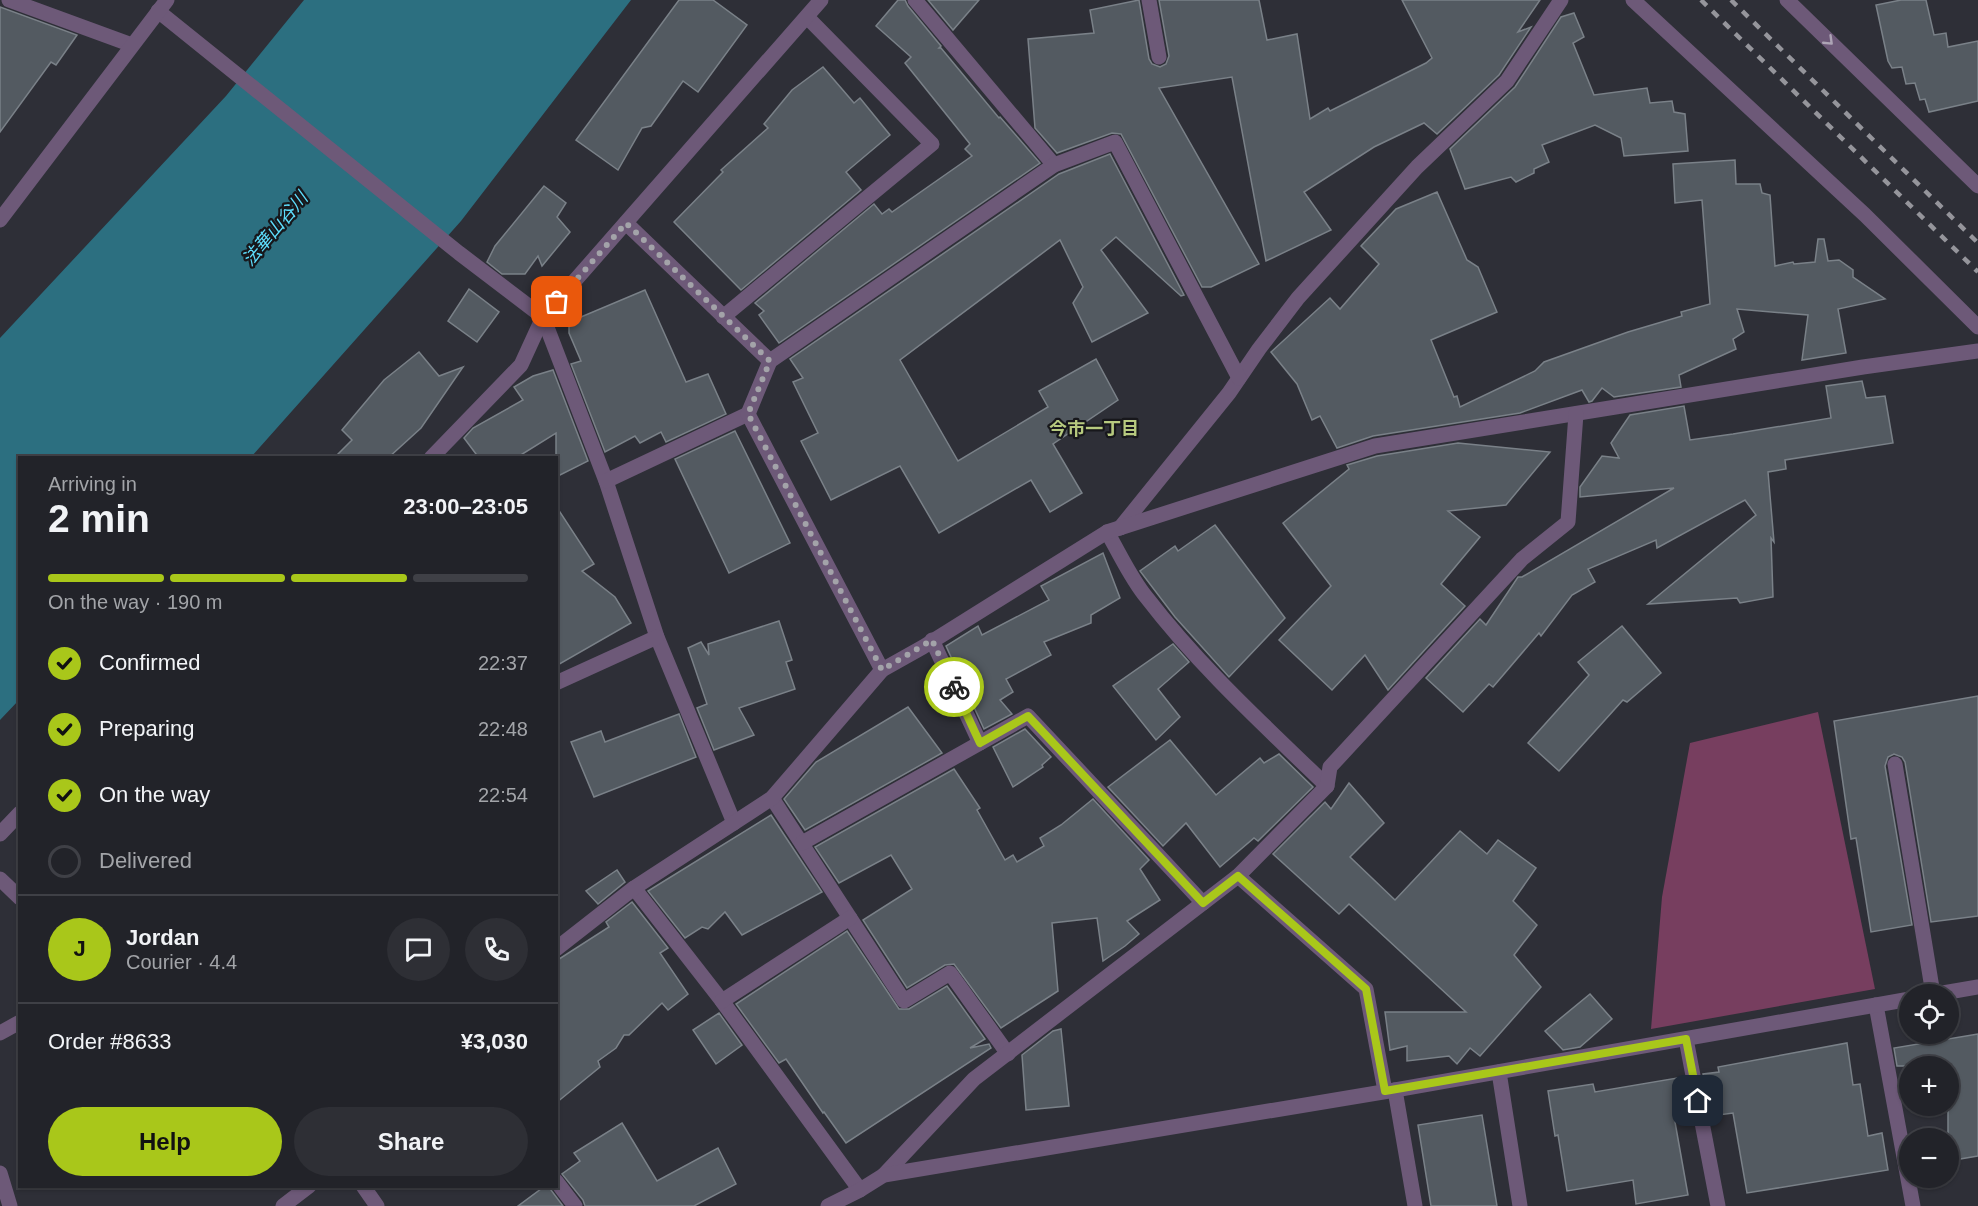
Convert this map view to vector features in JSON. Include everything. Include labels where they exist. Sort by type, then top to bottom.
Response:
[{"type":"street","points":[[9,0],[132,45]]},
{"type":"street","points":[[433,456],[521,365],[543,317],[821,0]]},
{"type":"street","points":[[915,0],[1053,165]]},
{"type":"street","points":[[1149,0],[1159,57]]},
{"type":"street","points":[[1113,530],[1229,393],[1298,298],[1417,166],[1508,81],[1561,0]]},
{"type":"street","points":[[1633,0],[1865,215],[1978,327]]},
{"type":"street","points":[[1787,0],[1978,186]]},
{"type":"street","points":[[0,220],[162,6],[459,253],[543,317],[606,481],[657,637],[735,823]]},
{"type":"street","points":[[723,317],[932,144],[807,16]]},
{"type":"street","points":[[606,481],[748,414],[770,361],[1053,165],[1115,142],[1239,378]]},
{"type":"street","points":[[626,223],[770,361]]},
{"type":"street","points":[[558,947],[634,888],[772,798],[882,670],[1113,530],[1375,446],[1863,367],[1978,351]]},
{"type":"street","points":[[748,414],[882,670]]},
{"type":"street","points":[[828,1206],[884,1175],[974,1079],[1238,876],[1327,786],[1330,767],[1522,559],[1568,522],[1576,414]]},
{"type":"street","points":[[1113,530],[1146,597],[1203,662],[1327,786]]},
{"type":"street","points":[[558,682],[657,637]]},
{"type":"street","points":[[932,640],[980,743]]},
{"type":"street","points":[[802,843],[1028,716],[1203,903]]},
{"type":"street","points":[[1895,764],[1931,984]]},
{"type":"street","points":[[772,798],[904,1001],[950,973],[1008,1054]]},
{"type":"street","points":[[0,834],[18,815]]},
{"type":"street","points":[[1238,876],[1366,989],[1415,1206]]},
{"type":"street","points":[[0,879],[18,896]]},
{"type":"street","points":[[634,888],[722,1001],[860,1190]]},
{"type":"street","points":[[722,1001],[850,918]]},
{"type":"street","points":[[1959,990],[1978,987]]},
{"type":"street","points":[[884,1175],[1499,1072],[1899,1001]]},
{"type":"street","points":[[1876,1005],[1913,1206]]},
{"type":"street","points":[[0,1033],[18,1023]]},
{"type":"street","points":[[1686,1039],[1718,1206]]},
{"type":"street","points":[[1499,1072],[1520,1206]]},
{"type":"street","points":[[0,1173],[10,1206]]},
{"type":"street","points":[[558,1184],[575,1206]]},
{"type":"street","points":[[283,1206],[306,1188]]},
{"type":"street","points":[[364,1188],[377,1206]]},
{"type":"shaded area","points":[[1818,712],[1875,989],[1651,1029],[1662,897],[1690,743]]},
{"type":"water","name":"法華山谷川","points":[[304,0],[631,0],[461,221],[252,456],[18,456],[18,701],[0,720],[0,338],[226,96]]},
{"type":"building","points":[[679,0],[713,0],[747,25],[698,92],[683,81],[651,126],[642,128],[618,170],[576,140]]},
{"type":"building","points":[[898,0],[905,0],[941,46],[939,48],[1040,163],[779,343],[759,315],[764,311],[755,303],[874,204],[882,214],[889,209],[892,212],[972,156],[965,149],[970,144],[905,63],[911,57],[876,26]]},
{"type":"building","points":[[928,0],[979,0],[953,30]]},
{"type":"building","points":[[1139,0],[1149,59],[1152,64],[1160,67],[1166,64],[1169,56],[1159,0],[1259,0],[1267,40],[1297,34],[1310,119],[1432,58],[1402,0],[1540,0],[1518,32],[1531,27],[1499,75],[1437,134],[1424,123],[1374,147],[1304,192],[1331,230],[1266,261],[1232,77],[1159,88],[1259,264],[1211,287],[1202,287],[1121,134],[1112,133],[1057,153],[1035,128],[1028,39],[1094,33],[1090,10]]},
{"type":"building","points":[[1901,0],[1926,0],[1934,35],[1946,33],[1948,47],[1978,41],[1978,101],[1929,112],[1925,99],[1920,100],[1915,83],[1906,84],[1902,67],[1892,68],[1888,61],[1876,5]]},
{"type":"building","points":[[0,7],[77,35],[56,65],[51,62],[0,132]]},
{"type":"building","points":[[1574,13],[1584,37],[1573,43],[1594,95],[1647,88],[1650,103],[1672,101],[1674,112],[1685,114],[1688,151],[1624,156],[1621,138],[1595,125],[1542,145],[1549,162],[1516,182],[1511,177],[1465,189],[1450,149],[1515,87],[1561,17]]},
{"type":"building","points":[[823,67],[854,103],[860,98],[890,135],[846,172],[861,190],[741,290],[674,222],[723,172],[721,170],[768,128],[764,124],[792,90]]},
{"type":"building","points":[[1110,154],[1184,295],[1181,296],[1116,237],[1101,250],[1148,313],[1092,342],[1073,303],[1083,287],[1060,240],[900,360],[958,461],[1048,407],[1039,391],[1096,359],[1118,400],[1053,444],[1082,493],[1050,512],[1031,480],[939,533],[900,466],[831,500],[801,441],[818,433],[793,382],[803,378],[790,359],[1059,174]]},
{"type":"building","points":[[1735,160],[1736,184],[1760,184],[1762,193],[1770,195],[1775,266],[1793,262],[1794,264],[1815,262],[1818,239],[1824,239],[1828,261],[1839,260],[1853,270],[1853,277],[1885,299],[1838,309],[1846,353],[1802,360],[1808,315],[1737,309],[1744,332],[1733,339],[1736,349],[1679,375],[1681,387],[1614,397],[1602,388],[1589,402],[1582,390],[1520,413],[1373,436],[1337,448],[1320,416],[1312,420],[1297,384],[1271,352],[1330,298],[1340,309],[1379,264],[1361,246],[1396,209],[1437,192],[1467,260],[1478,267],[1497,312],[1431,340],[1460,407],[1535,371],[1544,362],[1628,332],[1682,316],[1681,312],[1710,304],[1702,200],[1675,203],[1673,164]]},
{"type":"building","points":[[544,186],[566,203],[557,217],[570,232],[542,266],[538,256],[525,274],[502,274],[487,262],[495,246]]},
{"type":"building","points":[[469,289],[499,312],[477,342],[448,321]]},
{"type":"building","points":[[645,290],[686,382],[708,374],[726,414],[666,442],[661,432],[640,443],[635,436],[605,452],[571,364],[581,361],[569,333],[569,322]]},
{"type":"building","points":[[419,352],[439,376],[463,367],[421,428],[390,456],[336,456],[352,440],[342,430],[384,380]]},
{"type":"building","points":[[553,370],[588,461],[558,476],[556,433],[519,456],[478,456],[464,438],[473,428],[523,400],[514,387],[533,376]]},
{"type":"building","points":[[1862,381],[1866,398],[1885,396],[1893,443],[1785,460],[1786,469],[1768,472],[1774,542],[1771,538],[1773,597],[1740,603],[1737,598],[1648,604],[1756,515],[1745,500],[1657,548],[1656,540],[1588,569],[1595,582],[1572,595],[1541,636],[1539,633],[1493,687],[1489,684],[1463,712],[1426,678],[1480,619],[1486,625],[1518,577],[1522,577],[1674,488],[1580,497],[1580,487],[1602,456],[1619,458],[1611,443],[1630,415],[1684,406],[1690,440],[1733,434],[1831,418],[1826,386]]},
{"type":"building","points":[[735,431],[790,543],[729,573],[675,459]]},
{"type":"building","points":[[1458,443],[1550,452],[1506,505],[1448,511],[1480,537],[1441,584],[1465,606],[1388,690],[1365,655],[1332,690],[1279,640],[1331,586],[1283,523],[1349,469],[1347,465],[1377,456]]},
{"type":"building","points":[[558,509],[594,564],[582,571],[615,597],[631,623],[558,665]]},
{"type":"building","points":[[1215,525],[1285,618],[1229,677],[1175,617],[1140,571],[1175,546],[1178,551]]},
{"type":"building","points":[[1103,553],[1120,598],[1091,615],[1091,623],[1044,642],[1051,655],[1006,679],[1013,692],[1000,700],[1012,714],[984,729],[946,646],[978,626],[982,635],[1049,600],[1041,586]]},
{"type":"building","points":[[779,621],[792,660],[786,662],[795,689],[739,708],[754,735],[714,750],[697,708],[707,704],[688,648],[701,642],[709,655],[708,644]]},
{"type":"building","points":[[1622,626],[1661,673],[1627,702],[1623,700],[1559,771],[1528,743],[1589,675],[1578,662]]},
{"type":"building","points":[[1173,644],[1189,662],[1158,689],[1180,717],[1156,740],[1113,686]]},
{"type":"building","points":[[1978,696],[1978,916],[1931,922],[1905,762],[1902,757],[1894,754],[1888,757],[1885,766],[1912,925],[1871,932],[1856,838],[1851,839],[1834,721]]},
{"type":"building","points":[[908,707],[942,753],[805,830],[784,799],[816,762]]},
{"type":"building","points":[[679,714],[696,757],[594,797],[571,742],[601,731],[605,742]]},
{"type":"building","points":[[1025,729],[1051,757],[1042,765],[1043,767],[1013,787],[993,747]]},
{"type":"building","points":[[1170,740],[1216,795],[1260,758],[1264,763],[1279,754],[1313,787],[1258,841],[1254,838],[1220,867],[1186,823],[1163,846],[1108,787]]},
{"type":"building","points":[[954,769],[980,808],[977,810],[1005,860],[1013,855],[1017,862],[1044,846],[1040,838],[1061,825],[1093,799],[1149,860],[1140,869],[1160,900],[1127,921],[1139,934],[1103,961],[1097,918],[1052,923],[1058,991],[1001,1028],[954,964],[945,965],[907,988],[863,920],[912,889],[891,855],[839,883],[815,847]]},
{"type":"building","points":[[1349,783],[1384,823],[1350,857],[1395,900],[1460,831],[1487,854],[1498,840],[1536,868],[1513,901],[1537,925],[1514,955],[1541,987],[1480,1056],[1470,1048],[1457,1064],[1449,1056],[1407,1061],[1407,1046],[1390,1050],[1385,1012],[1466,1012],[1349,904],[1339,914],[1273,854],[1325,802],[1331,809]]},
{"type":"building","points":[[771,815],[822,892],[742,935],[725,912],[708,929],[702,927],[685,938],[648,891]]},
{"type":"building","points":[[617,870],[625,882],[598,904],[586,891]]},
{"type":"building","points":[[632,902],[668,948],[660,953],[688,994],[668,1010],[662,1003],[629,1035],[624,1035],[616,1048],[598,1061],[600,1067],[558,1101],[558,960],[609,927],[606,922]]},
{"type":"building","points":[[847,931],[899,1009],[909,1009],[947,986],[985,1039],[970,1048],[989,1044],[991,1048],[846,1143],[786,1059],[779,1063],[736,1004]]},
{"type":"building","points":[[1590,994],[1612,1019],[1580,1047],[1563,1050],[1545,1031]]},
{"type":"building","points":[[719,1013],[742,1045],[716,1064],[693,1030]]},
{"type":"building","points":[[1061,1029],[1069,1106],[1026,1110],[1022,1055],[1053,1031]]},
{"type":"building","points":[[1978,1034],[1978,1156],[1959,1159],[1959,1128],[1948,1128],[1948,1116],[1959,1116],[1959,1056],[1899,1056],[1899,1066],[1897,1066],[1894,1048],[1918,1044],[1959,1044],[1959,1037]]},
{"type":"building","points":[[1847,1043],[1853,1085],[1860,1084],[1868,1136],[1882,1133],[1888,1170],[1747,1193],[1733,1113],[1711,1116],[1703,1074],[1719,1072],[1718,1067]]},
{"type":"building","points":[[1683,1077],[1691,1119],[1675,1122],[1688,1195],[1636,1204],[1633,1180],[1567,1191],[1548,1091],[1593,1084],[1595,1092]]},
{"type":"building","points":[[1482,1115],[1497,1206],[1431,1206],[1418,1125]]},
{"type":"building","points":[[622,1123],[657,1181],[718,1148],[736,1184],[694,1206],[585,1206],[583,1200],[562,1174],[580,1161],[574,1153]]},
{"type":"building","points":[[542,1188],[550,1188],[563,1206],[518,1206]]},
{"type":"railway","points":[[1701,0],[1978,272]]},
{"type":"railway","points":[[1731,0],[1978,243]]},
{"type":"way so far","points":[[557,302],[626,223],[770,361],[748,414],[882,670],[932,640],[954,687]]},
{"type":"district","name":"今市一丁目","points":[[1094,429]]},
{"type":"route","points":[[954,687],[980,743],[1028,716],[1203,903],[1238,876],[1366,989],[1385,1091],[1686,1039],[1698,1101]]}]
